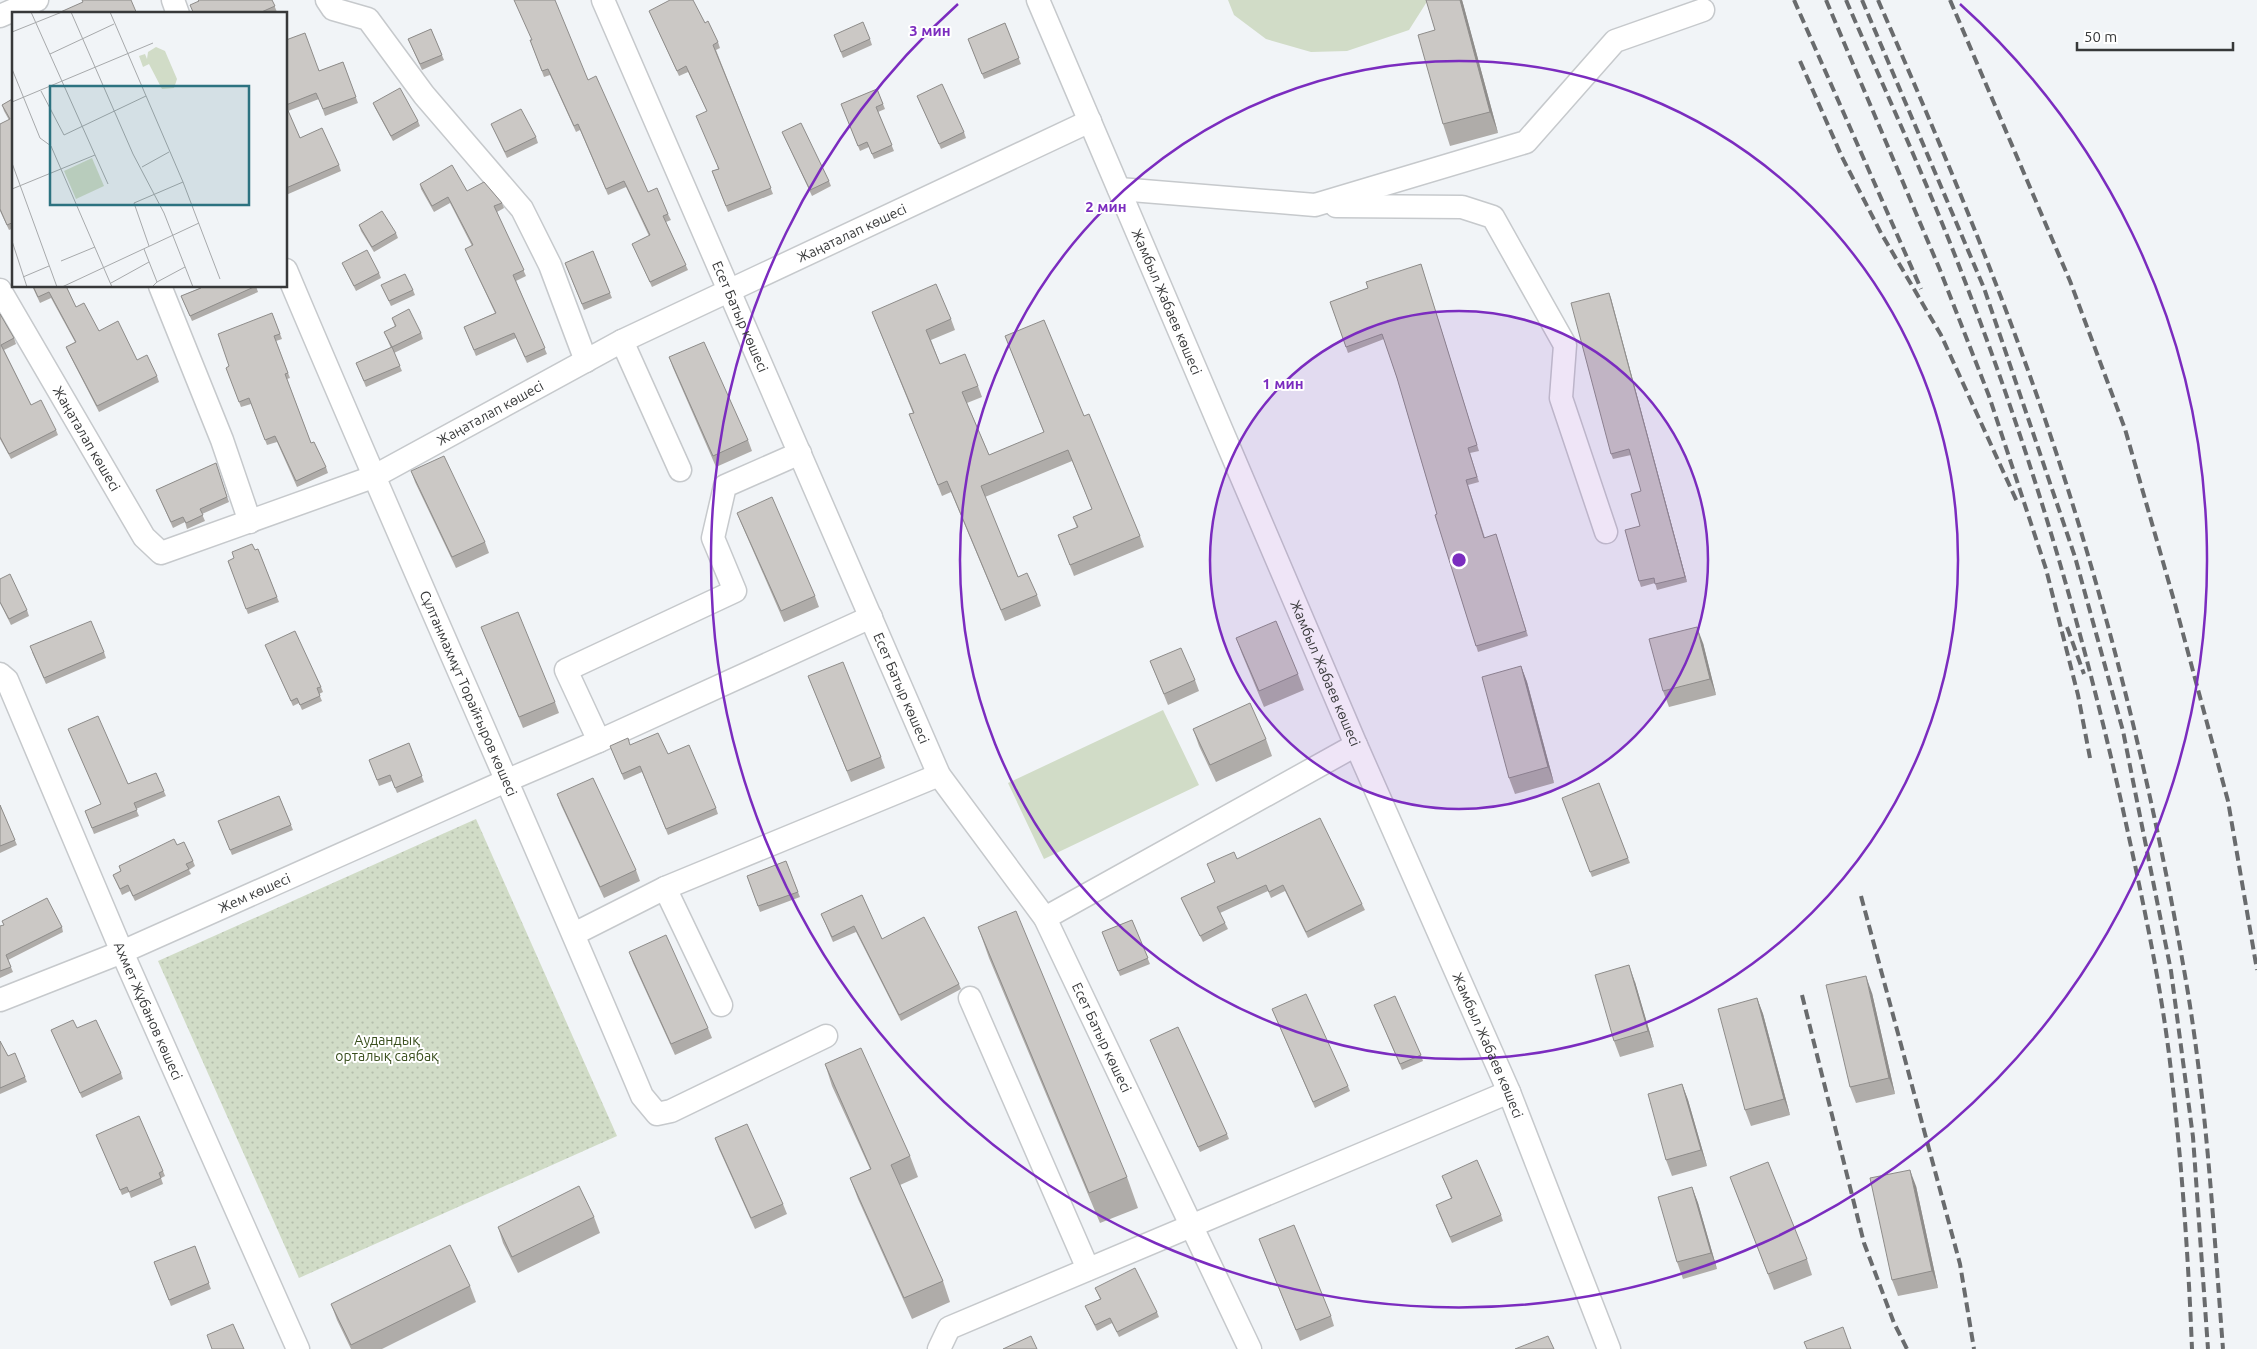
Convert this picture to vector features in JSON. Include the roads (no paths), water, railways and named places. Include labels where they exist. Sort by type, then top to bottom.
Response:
[{"type":"street","points":[[172,0],[177,12]]},
{"type":"street","points":[[327,0],[333,9],[368,19],[424,95],[522,209],[550,264],[586,360]]},
{"type":"street","name":"Есет Батыр көшесі","points":[[602,0],[939,775],[1045,918],[1250,1349]]},
{"type":"street","name":"Жамбыл Жабаев көшесі","points":[[1038,0],[1356,745],[1509,1092],[1609,1349]]},
{"type":"street","points":[[1315,205],[1526,142],[1615,41],[1703,10]]},
{"type":"street","name":"Жаңаталап көшесі","points":[[0,290],[144,537],[161,553],[373,477],[622,341],[1090,121]]},
{"type":"street","points":[[1120,189],[1315,205],[1462,207],[1493,217],[1565,345],[1561,398],[1606,532]]},
{"type":"street","name":"Сұлтанмахмұт Торайғыров көшесі","points":[[288,275],[373,477],[508,780],[642,1096],[657,1114],[671,1111],[826,1036]]},
{"type":"street","points":[[161,288],[222,440],[250,522]]},
{"type":"street","points":[[622,341],[680,470]]},
{"type":"street","points":[[599,741],[566,670],[735,591],[713,538],[725,486],[800,453]]},
{"type":"street","name":"Жем көшесі","points":[[0,1000],[122,952],[599,741],[871,617]]},
{"type":"street","name":"Ахмет Жұбанов көшесі","points":[[0,674],[8,680],[122,952],[298,1349]]},
{"type":"street","points":[[1045,918],[1356,745]]},
{"type":"street","points":[[574,934],[665,888],[939,775]]},
{"type":"street","points":[[665,888],[721,1006]]},
{"type":"street","points":[[970,998],[1088,1269]]},
{"type":"street","points":[[939,1349],[949,1328],[1509,1092]]},
{"type":"railway","points":[[1794,0],[1921,289]]},
{"type":"railway","points":[[1826,0],[1940,270],[1989,396],[2046,569],[2078,695],[2090,758]]},
{"type":"railway","points":[[1846,0],[1940,218],[1993,356],[2057,552],[2093,685],[2138,878],[2165,1024],[2180,1164],[2192,1349]]},
{"type":"railway","points":[[1862,0],[1984,288],[2075,557],[2123,731],[2171,971],[2193,1137],[2208,1349]]},
{"type":"railway","points":[[1878,0],[1967,211],[2028,371],[2089,557],[2108,624],[2157,828],[2191,1012],[2208,1156],[2223,1349]]},
{"type":"railway","points":[[1950,0],[2070,281],[2125,429],[2228,801],[2257,970]]},
{"type":"railway","points":[[1800,61],[1842,157],[1881,233],[1941,335],[2018,504]]},
{"type":"railway","points":[[2067,627],[2084,674]]},
{"type":"railway","points":[[1861,896],[1960,1264],[1974,1349]]},
{"type":"railway","points":[[1802,995],[1864,1243],[1894,1323],[1907,1349]]},
{"type":"park label","name":"Аудандық орталық саябақ","points":[[387,1048]]}]
